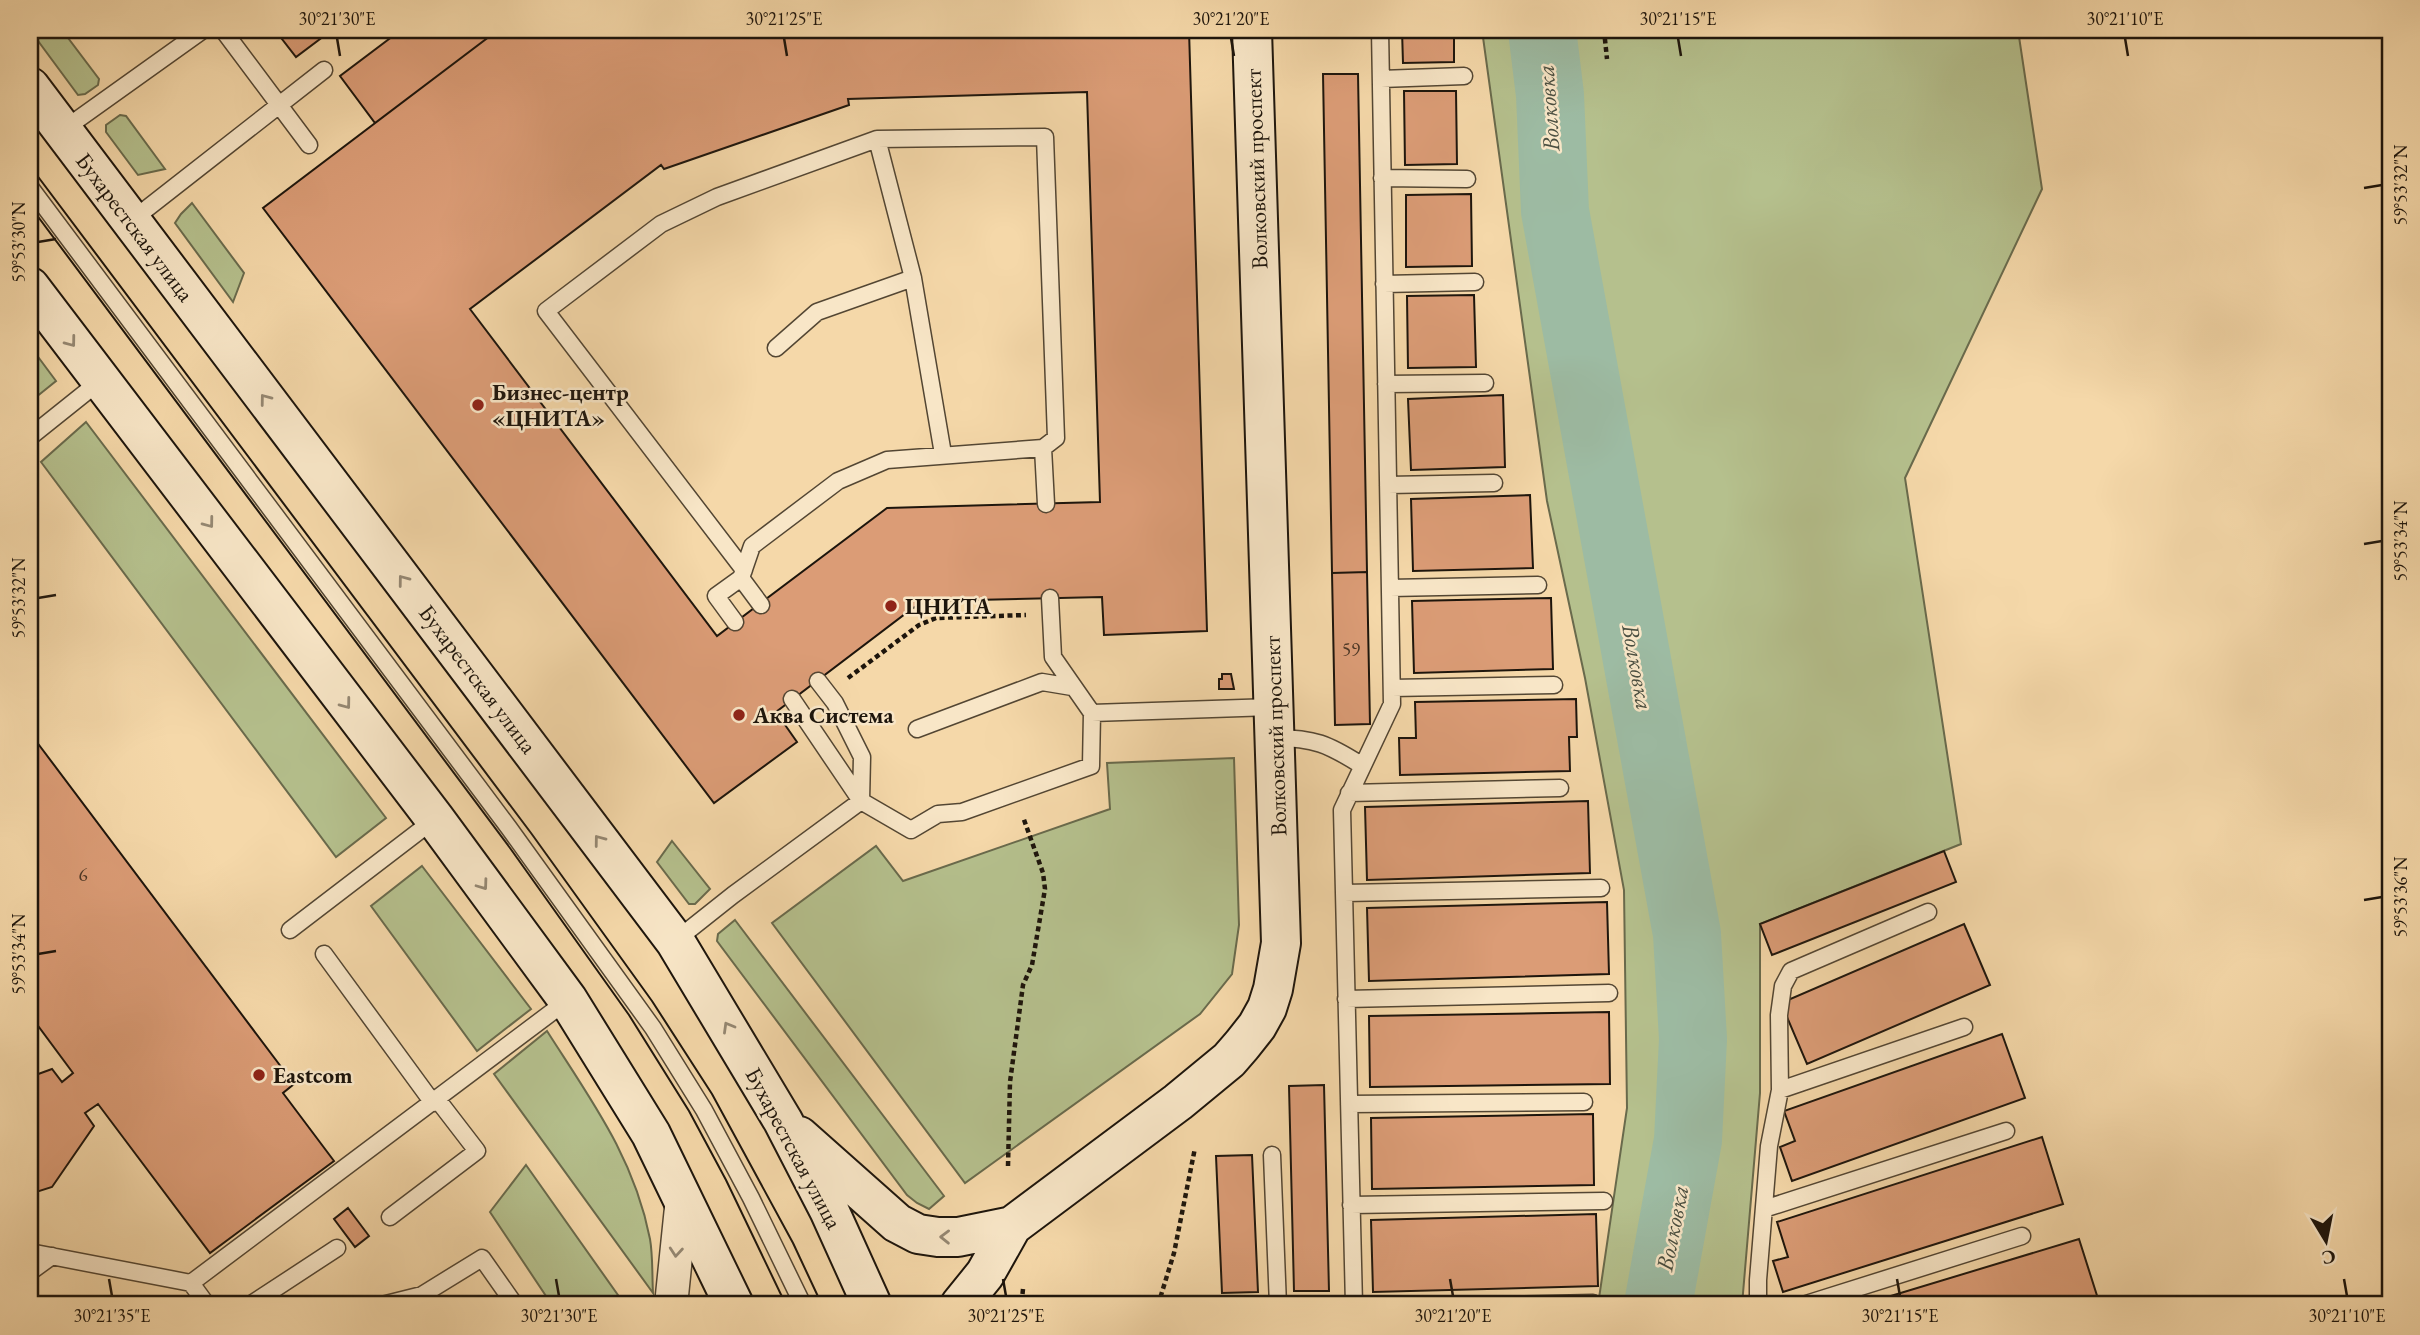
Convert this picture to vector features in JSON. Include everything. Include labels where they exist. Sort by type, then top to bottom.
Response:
[{"type":"main road","name":"Волковский проспект","points":[[960,1305],[985,1275],[1012,1226],[1206,1079],[1242,1045],[1262,1017],[1273,989],[1280,943],[1252,30]]},
{"type":"main road","name":"Бухарестская улица","points":[[30,88],[676,941],[783,1121],[829,1210],[872,1305]]},
{"type":"main road","points":[[30,287],[435,820],[568,1000],[603,1052],[651,1134],[734,1305]]},
{"type":"main road","points":[[783,1121],[897,1223],[918,1234],[958,1237],[1012,1226]]},
{"type":"street","points":[[671,1305],[681,1198]]},
{"type":"lane","points":[[62,131],[203,30]]},
{"type":"lane","points":[[223,30],[309,145]]},
{"type":"lane","points":[[1354,1305],[1342,810],[1392,704],[1380,30]]},
{"type":"lane","points":[[131,221],[324,70]]},
{"type":"lane","points":[[1381,79],[1464,76]]},
{"type":"lane","points":[[736,622],[716,596],[742,574],[752,546],[838,481],[887,460],[1043,448],[1056,438],[1045,137],[877,139],[717,197],[661,224],[546,311],[742,574],[761,605]]},
{"type":"lane","points":[[877,139],[914,278],[943,454]]},
{"type":"lane","points":[[1382,178],[1467,180]]},
{"type":"lane","points":[[30,187],[492,806],[639,1008],[704,1110],[803,1305]]},
{"type":"lane","points":[[776,348],[817,312],[914,278]]},
{"type":"lane","points":[[1384,284],[1475,282]]},
{"type":"lane","points":[[30,437],[100,381]]},
{"type":"lane","points":[[1386,384],[1485,383]]},
{"type":"lane","points":[[1043,448],[1046,504]]},
{"type":"lane","points":[[1388,485],[1494,483]]},
{"type":"lane","points":[[1390,588],[1538,585]]},
{"type":"lane","points":[[792,699],[862,801],[911,830],[938,814],[962,812],[1091,766],[1092,713],[1053,657],[1050,598]]},
{"type":"lane","points":[[917,729],[1042,682],[1072,687]]},
{"type":"lane","points":[[1392,688],[1554,685]]},
{"type":"lane","points":[[823,687],[835,704],[862,757],[862,801]]},
{"type":"lane","points":[[1092,713],[1274,722],[1303,738],[1331,746],[1361,765]]},
{"type":"lane","points":[[1349,793],[1560,788]]},
{"type":"lane","points":[[676,941],[733,895],[862,801]]},
{"type":"lane","points":[[290,930],[435,820]]},
{"type":"lane","points":[[1344,893],[1601,888]]},
{"type":"lane","points":[[1758,1305],[1769,1146],[1780,1090],[1779,1015],[1783,986],[1791,971],[1928,912]]},
{"type":"lane","points":[[324,954],[435,1101],[477,1151],[390,1217]]},
{"type":"lane","points":[[1346,999],[1609,993]]},
{"type":"lane","points":[[191,1283],[568,1000]]},
{"type":"lane","points":[[1780,1090],[1964,1027]]},
{"type":"lane","points":[[1349,1104],[1584,1102]]},
{"type":"lane","points":[[1765,1209],[2006,1131]]},
{"type":"lane","points":[[1272,1155],[1278,1305]]},
{"type":"lane","points":[[1351,1205],[1604,1200]]},
{"type":"lane","points":[[1803,1305],[2022,1236]]},
{"type":"lane","points":[[250,1305],[337,1248]]},
{"type":"lane","points":[[30,1252],[191,1283],[207,1305]]},
{"type":"lane","points":[[30,1272],[52,1256]]},
{"type":"lane","points":[[382,1305],[422,1295],[482,1258],[515,1305]]},
{"type":"lane","points":[[1501,1305],[1593,1303]]},
{"type":"path","points":[[1604,30],[1607,60]]},
{"type":"path","points":[[823,687],[919,625],[936,618],[1051,615]]},
{"type":"path","points":[[1008,1166],[1010,1082],[1023,985],[1032,965],[1045,889],[1040,862],[1015,793]]},
{"type":"path","points":[[1158,1305],[1174,1253],[1195,1148]]},
{"type":"green space","points":[[30,30],[62,30],[99,79],[98,85],[85,94],[78,95]]},
{"type":"green space","points":[[1482,30],[2018,30],[2042,189],[1905,478],[1961,844],[1760,924],[1760,1093],[1742,1305],[1598,1305],[1627,1108],[1624,890],[1585,678],[1547,501]]},
{"type":"green space","points":[[120,115],[126,116],[165,169],[138,175],[106,132],[106,125]]},
{"type":"green space","points":[[192,203],[244,273],[233,302],[175,223]]},
{"type":"green space","points":[[30,346],[56,381],[30,402]]},
{"type":"green space","points":[[86,422],[386,818],[336,857],[41,462]]},
{"type":"green space","points":[[1234,758],[1239,925],[1232,974],[1200,1014],[965,1183],[772,923],[876,846],[903,881],[1110,809],[1107,763]]},
{"type":"green space","points":[[672,841],[710,889],[695,904],[689,904],[657,862]]},
{"type":"green space","points":[[422,866],[531,1009],[477,1051],[371,906]]},
{"type":"green space","points":[[735,920],[944,1196],[929,1209],[907,1195],[717,941],[718,934]]},
{"type":"green space","points":[[547,1031],[609,1130],[633,1182],[650,1239],[653,1293],[494,1074]]},
{"type":"green space","points":[[526,1165],[625,1305],[552,1305],[490,1212]]},
{"type":"building","points":[[275,30],[332,30],[296,57]]},
{"type":"building","points":[[401,30],[498,30],[375,123],[340,76]]},
{"type":"building","name":"Бизнес-центр «ЦНИТА»","points":[[498,30],[1189,30],[1207,631],[1104,635],[1102,597],[930,601],[913,608],[776,712],[797,742],[714,803],[263,208]],"holes":[[[1087,92],[1100,502],[887,508],[717,636],[470,309],[661,165],[664,169],[849,105],[848,99]]]},
{"type":"building","points":[[1402,30],[1454,30],[1454,62],[1403,63]]},
{"type":"building","points":[[1323,74],[1358,74],[1367,572],[1332,573]]},
{"type":"building","points":[[1404,91],[1456,91],[1457,164],[1405,165]]},
{"type":"building","points":[[1471,194],[1472,266],[1406,267],[1406,195]]},
{"type":"building","points":[[1474,295],[1476,367],[1408,368],[1407,296]]},
{"type":"building","points":[[1503,395],[1505,467],[1411,470],[1408,399]]},
{"type":"building","points":[[1530,495],[1533,568],[1413,571],[1411,499]]},
{"type":"building","points":[[1367,572],[1370,724],[1335,725],[1332,573]]},
{"type":"building","points":[[1551,598],[1553,669],[1414,673],[1412,601]]},
{"type":"building","points":[[1222,674],[1231,674],[1234,689],[1219,689]]},
{"type":"building","points":[[1576,699],[1577,737],[1569,737],[1570,771],[1400,775],[1399,738],[1416,738],[1415,702]]},
{"type":"building","points":[[30,733],[294,1084],[283,1093],[334,1161],[210,1253],[98,1104],[85,1113],[94,1126],[52,1187],[30,1194],[30,1077],[52,1069],[62,1082],[73,1073],[30,1015]]},
{"type":"building","points":[[1588,801],[1590,873],[1367,880],[1365,807]]},
{"type":"building","points":[[1944,851],[1956,882],[1772,955],[1760,924]]},
{"type":"building","points":[[1607,902],[1609,974],[1369,981],[1367,908]]},
{"type":"building","points":[[1964,924],[1990,985],[1807,1064],[1781,1003]]},
{"type":"building","points":[[1609,1012],[1610,1084],[1370,1087],[1369,1016]]},
{"type":"building","points":[[2002,1034],[2025,1098],[1792,1181],[1780,1147],[1795,1141],[1784,1111]]},
{"type":"building","points":[[1324,1085],[1329,1291],[1294,1291],[1289,1086]]},
{"type":"building","points":[[1593,1114],[1594,1185],[1372,1189],[1371,1118]]},
{"type":"building","points":[[2042,1137],[2063,1204],[1783,1292],[1773,1261],[1788,1257],[1777,1222]]},
{"type":"building","points":[[1252,1155],[1258,1292],[1222,1293],[1216,1156]]},
{"type":"building","points":[[348,1208],[369,1236],[355,1247],[334,1219]]},
{"type":"building","points":[[1596,1214],[1598,1286],[1373,1292],[1371,1220]]},
{"type":"building","points":[[2079,1239],[2100,1305],[1861,1305]]},
{"type":"waterway","name":"Волковка","points":[[1542,30],[1550,95],[1555,211],[1687,934],[1693,1039],[1688,1140],[1658,1305]]},
{"type":"tram line","points":[[30,166],[531,833],[652,1001],[712,1094],[793,1243],[822,1305]]},
{"type":"tram line","points":[[30,206],[510,848],[629,1015],[689,1111],[726,1180],[786,1305]]},
{"type":"place","name":"Бизнес-центр «ЦНИТА»","points":[[478,405]]},
{"type":"place","name":"ЦНИТА","points":[[891,606]]},
{"type":"place","name":"Аква Система","points":[[739,715]]},
{"type":"place","name":"Eastcom","points":[[259,1075]]}]
